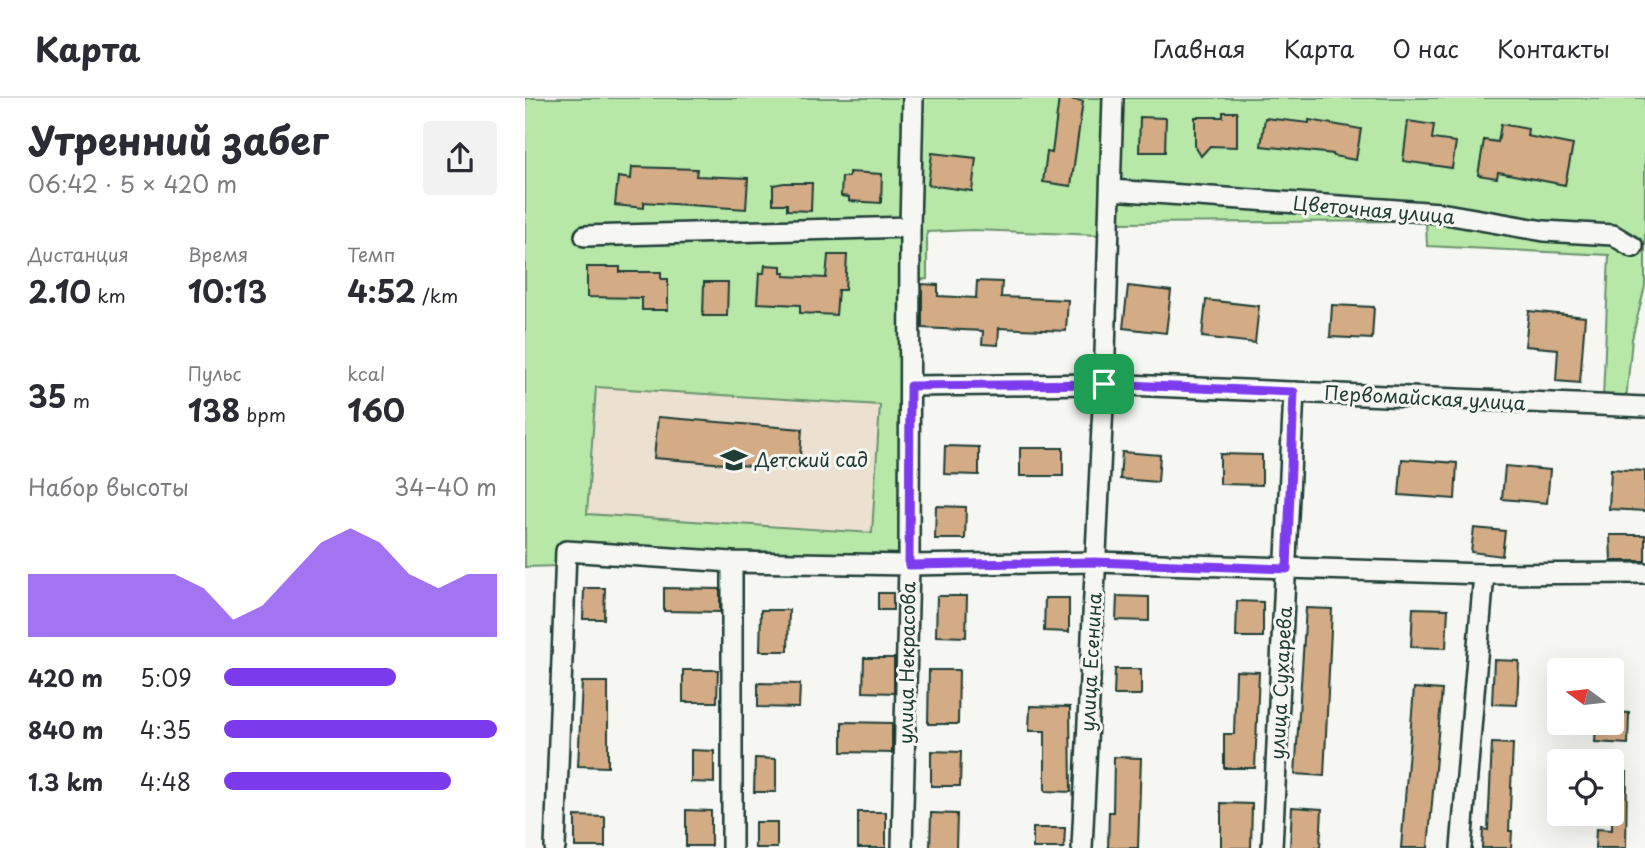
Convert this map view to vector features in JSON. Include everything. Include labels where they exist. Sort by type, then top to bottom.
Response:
[{"type":"street","points":[[585,236],[910,227],[913,98]]},
{"type":"street","name":"улица Есенина","points":[[1082,848],[1104,384],[1114,98]]},
{"type":"street","name":"Цветочная улица","points":[[1111,190],[1440,214],[1544,232],[1613,235],[1633,247]]},
{"type":"street","name":"улица Некрасова","points":[[902,848],[909,565],[910,227]]},
{"type":"street","name":"Первомайская улица","points":[[910,386],[1104,384],[1645,407]]},
{"type":"street","name":"улица Сухарева","points":[[1272,848],[1294,392]]},
{"type":"street","points":[[555,848],[566,551],[733,562],[909,565],[1095,562],[1484,574],[1645,573]]},
{"type":"street","points":[[732,848],[733,562]]},
{"type":"street","points":[[1461,848],[1484,574]]},
{"type":"shaded area","name":"Детский сад","points":[[595,387],[881,405],[873,533],[587,515]]},
{"type":"green space","points":[[525,98],[1645,98],[1645,286],[1632,339],[1626,401],[1603,399],[1609,255],[1427,246],[1426,221],[1116,223],[1100,235],[973,230],[927,232],[927,279],[915,280],[910,559],[733,555],[558,543],[558,566],[525,567]],"holes":[[[596,387],[880,405],[872,533],[587,514]]]},
{"type":"building","points":[[1059,98],[1083,101],[1071,186],[1043,182],[1047,152],[1052,153]]},
{"type":"building","points":[[1223,112],[1237,112],[1237,147],[1210,146],[1201,156],[1195,146],[1195,117],[1223,117]]},
{"type":"building","points":[[1140,117],[1166,118],[1165,152],[1139,152]]},
{"type":"building","points":[[1265,118],[1309,123],[1309,120],[1361,129],[1356,160],[1333,154],[1261,146]]},
{"type":"building","points":[[1408,121],[1434,125],[1432,139],[1456,142],[1452,168],[1403,161]]},
{"type":"building","points":[[1501,124],[1528,129],[1527,136],[1573,145],[1565,185],[1498,172],[1497,178],[1478,175],[1484,140],[1498,142]]},
{"type":"building","points":[[932,153],[976,158],[972,191],[928,185]]},
{"type":"building","points":[[632,167],[697,169],[696,176],[748,178],[746,209],[644,202],[644,208],[615,205],[618,177],[631,179]]},
{"type":"building","points":[[849,172],[882,174],[881,203],[849,201],[849,197],[841,196],[842,177],[849,177]]},
{"type":"building","points":[[812,183],[811,211],[787,210],[787,204],[773,204],[773,185]]},
{"type":"building","points":[[828,255],[847,255],[845,290],[838,290],[836,315],[800,313],[800,305],[757,303],[759,273],[764,273],[765,265],[781,266],[784,276],[826,278]]},
{"type":"building","points":[[587,267],[620,267],[620,272],[661,272],[661,279],[668,279],[668,310],[642,310],[642,298],[587,297]]},
{"type":"building","points":[[977,281],[1002,282],[1001,297],[1068,300],[1066,331],[999,328],[998,345],[982,344],[983,331],[922,328],[922,284],[938,285],[938,296],[976,298]]},
{"type":"building","points":[[704,282],[728,282],[727,316],[703,316]]},
{"type":"building","points":[[1128,286],[1171,291],[1166,333],[1123,328]]},
{"type":"building","points":[[1206,300],[1259,306],[1255,343],[1202,337]]},
{"type":"building","points":[[1332,305],[1374,307],[1372,339],[1330,337]]},
{"type":"building","points":[[1529,311],[1585,317],[1580,383],[1556,381],[1558,349],[1525,346]]},
{"type":"building","points":[[658,417],[802,429],[799,470],[654,458]]},
{"type":"building","points":[[945,446],[979,447],[979,475],[944,474]]},
{"type":"building","points":[[1020,448],[1063,448],[1063,476],[1020,476]]},
{"type":"building","points":[[1122,452],[1160,455],[1158,482],[1120,479]]},
{"type":"building","points":[[1220,454],[1262,455],[1262,485],[1220,484]]},
{"type":"building","points":[[1402,459],[1457,463],[1455,499],[1399,495]]},
{"type":"building","points":[[1505,466],[1550,470],[1547,503],[1502,499]]},
{"type":"building","points":[[1611,469],[1645,471],[1645,511],[1609,509]]},
{"type":"building","points":[[936,506],[966,507],[965,539],[935,539]]},
{"type":"building","points":[[1474,528],[1505,531],[1502,556],[1471,552]]},
{"type":"building","points":[[1610,535],[1645,535],[1645,561],[1611,561]]},
{"type":"building","points":[[584,588],[605,588],[604,619],[583,619]]},
{"type":"building","points":[[664,588],[720,589],[720,612],[664,611]]},
{"type":"building","points":[[878,593],[893,593],[893,610],[878,610]]},
{"type":"building","points":[[937,596],[967,596],[966,637],[936,636]]},
{"type":"building","points":[[1117,596],[1149,597],[1149,621],[1116,620]]},
{"type":"building","points":[[1045,598],[1069,598],[1069,632],[1044,631]]},
{"type":"building","points":[[1237,601],[1263,602],[1263,637],[1236,637]]},
{"type":"building","points":[[1306,608],[1332,609],[1324,776],[1295,774]]},
{"type":"building","points":[[1413,608],[1448,609],[1446,648],[1411,647]]},
{"type":"building","points":[[761,610],[789,610],[788,651],[760,651]]},
{"type":"building","points":[[864,658],[894,658],[894,693],[863,692]]},
{"type":"building","points":[[1494,660],[1519,661],[1517,705],[1492,704]]},
{"type":"building","points":[[1115,669],[1141,669],[1141,695],[1114,695]]},
{"type":"building","points":[[683,670],[718,670],[717,702],[683,702]]},
{"type":"building","points":[[929,670],[959,670],[958,724],[928,724]]},
{"type":"building","points":[[1236,671],[1259,672],[1255,768],[1224,768],[1224,734],[1234,734]]},
{"type":"building","points":[[582,682],[608,682],[608,767],[578,766]]},
{"type":"building","points":[[758,683],[800,684],[799,708],[758,707]]},
{"type":"building","points":[[1414,688],[1442,690],[1428,848],[1401,848]]},
{"type":"building","points":[[1030,706],[1070,707],[1071,792],[1045,791],[1045,731],[1029,731]]},
{"type":"building","points":[[1624,713],[1629,713],[1628,744],[1595,742],[1595,735],[1624,735]]},
{"type":"building","points":[[842,722],[892,723],[892,753],[842,752]]},
{"type":"building","points":[[1492,743],[1513,744],[1509,831],[1512,831],[1511,848],[1482,848],[1483,829],[1488,830]]},
{"type":"building","points":[[691,750],[714,751],[714,783],[691,782]]},
{"type":"building","points":[[931,751],[961,752],[960,786],[931,786]]},
{"type":"building","points":[[1114,757],[1141,758],[1138,848],[1108,848],[1109,812],[1113,812]]},
{"type":"building","points":[[755,758],[776,759],[776,792],[754,792]]},
{"type":"building","points":[[1624,772],[1627,772],[1626,848],[1595,848],[1596,829],[1612,830],[1612,826],[1624,826]]},
{"type":"building","points":[[1221,803],[1252,804],[1251,848],[1221,848]]},
{"type":"building","points":[[1292,807],[1322,809],[1320,848],[1290,848]]},
{"type":"building","points":[[686,810],[711,811],[711,846],[686,846]]},
{"type":"building","points":[[858,812],[886,812],[886,848],[858,848]]},
{"type":"building","points":[[931,813],[957,814],[956,848],[930,848]]},
{"type":"building","points":[[575,816],[605,817],[605,847],[575,847]]},
{"type":"building","points":[[755,822],[777,822],[777,848],[755,848]]},
{"type":"building","points":[[1033,828],[1065,828],[1064,848],[1033,848]]},
{"type":"place","name":"Детский сад","points":[[734,460]]},
{"type":"route","points":[[1104,384],[1294,392],[1287,569],[1095,562],[909,565],[910,386],[1104,384]]}]
